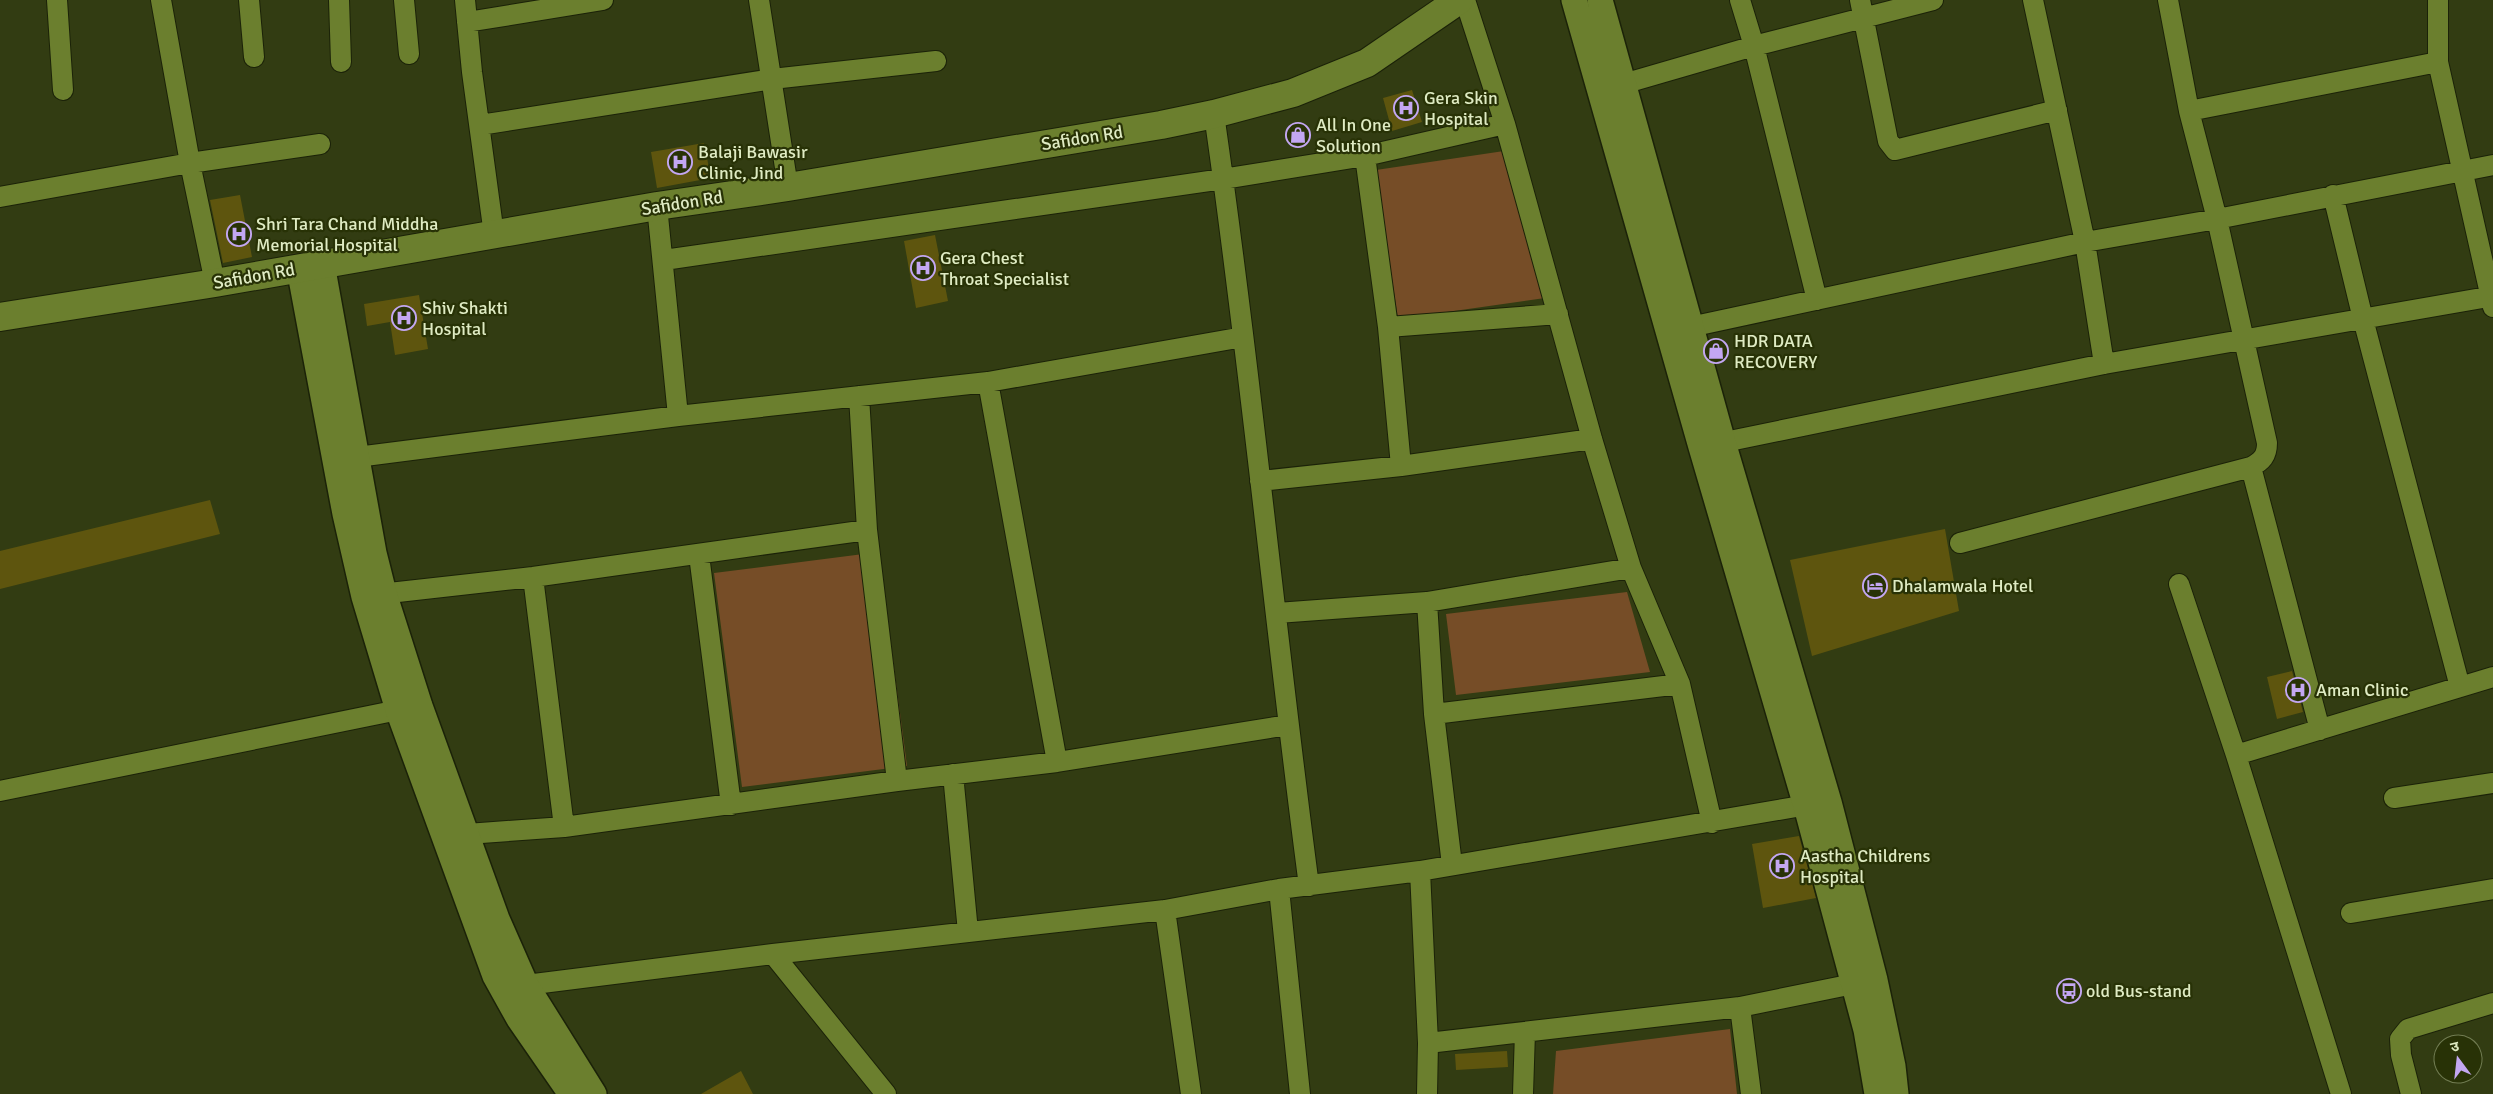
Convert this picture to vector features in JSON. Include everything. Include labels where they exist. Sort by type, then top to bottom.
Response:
[{"type":"main road","name":"Safidon Rd","points":[[0,318],[215,283],[657,206],[788,187],[1161,126],[1293,93],[1367,63],[1459,0]]},
{"type":"street","points":[[57,0],[63,90]]},
{"type":"street","points":[[161,0],[190,163],[215,283]]},
{"type":"street","points":[[249,0],[254,57]]},
{"type":"street","points":[[339,0],[341,62]]},
{"type":"street","points":[[404,0],[409,54]]},
{"type":"street","points":[[465,0],[472,72],[494,235]]},
{"type":"street","points":[[467,22],[603,0]]},
{"type":"street","points":[[759,0],[788,187]]},
{"type":"street","points":[[1465,0],[1506,124],[1592,439],[1631,568],[1680,684],[1712,823]]},
{"type":"street","points":[[1574,0],[1712,445],[1818,804],[1896,1094]]},
{"type":"street","points":[[1600,0],[1690,326],[1712,445]]},
{"type":"street","points":[[1740,0],[1754,46],[1817,300]]},
{"type":"street","points":[[1623,84],[1754,46],[1861,8],[1933,0]]},
{"type":"street","points":[[2033,0],[2085,242],[2104,364]]},
{"type":"street","points":[[1960,542],[2251,466],[2267,453],[2267,443],[2245,339],[2189,111],[2168,0]]},
{"type":"street","points":[[1712,445],[2104,364],[2363,319],[2492,300],[2438,62],[2438,0]]},
{"type":"street","points":[[1861,8],[1884,123],[1890,147],[1895,150],[2057,110]]},
{"type":"street","points":[[480,125],[772,79],[936,61]]},
{"type":"street","points":[[2189,111],[2438,62]]},
{"type":"street","points":[[1214,114],[1277,613],[1288,725],[1309,886]]},
{"type":"street","points":[[664,260],[1223,179],[1365,156],[1506,124]]},
{"type":"street","points":[[0,197],[190,163],[320,144]]},
{"type":"street","points":[[1365,156],[1388,328],[1401,466]]},
{"type":"street","points":[[1690,326],[2085,242],[2216,220],[2334,195],[2493,165]]},
{"type":"street","points":[[2334,195],[2363,319],[2460,687]]},
{"type":"street","points":[[657,206],[664,260],[678,416]]},
{"type":"street","points":[[310,266],[357,457],[374,553],[374,595]]},
{"type":"street","points":[[310,266],[343,505],[374,595],[495,976],[515,990],[594,1094]]},
{"type":"street","points":[[1388,328],[1558,314]]},
{"type":"street","points":[[357,457],[678,416],[988,382],[1243,338]]},
{"type":"street","points":[[988,382],[1056,762]]},
{"type":"street","points":[[860,396],[867,530],[897,781]]},
{"type":"street","points":[[1260,481],[1401,466],[1592,439]]},
{"type":"street","points":[[2251,466],[2320,730]]},
{"type":"street","points":[[374,595],[700,555],[867,530]]},
{"type":"street","points":[[700,555],[730,805]]},
{"type":"street","points":[[1277,613],[1427,602],[1631,568]]},
{"type":"street","points":[[533,577],[564,827]]},
{"type":"street","points":[[2179,584],[2236,755],[2341,1094]]},
{"type":"street","points":[[1427,602],[1434,714],[1452,864]]},
{"type":"street","points":[[2236,755],[2493,678]]},
{"type":"street","points":[[1434,714],[1680,684]]},
{"type":"street","points":[[0,792],[409,708]]},
{"type":"street","points":[[409,708],[467,834],[498,919],[515,990],[571,1094]]},
{"type":"street","points":[[467,834],[564,827],[897,781],[1056,762],[1288,725]]},
{"type":"street","points":[[953,774],[968,932]]},
{"type":"street","points":[[2394,798],[2493,783]]},
{"type":"street","points":[[515,990],[773,954],[1165,910],[1279,889],[1420,871],[1452,864],[1712,823],[1818,804]]},
{"type":"street","points":[[1420,871],[1428,1043],[1426,1094]]},
{"type":"street","points":[[1279,889],[1300,1094]]},
{"type":"street","points":[[2352,914],[2493,889]]},
{"type":"street","points":[[1165,910],[1191,1094]]},
{"type":"street","points":[[773,954],[886,1094]]},
{"type":"street","points":[[1428,1043],[1740,1007],[1865,982]]},
{"type":"street","points":[[1865,982],[1866,1030],[1877,1094]]},
{"type":"street","points":[[2411,1094],[2401,1055],[2400,1039],[2408,1029],[2493,1003]]},
{"type":"street","points":[[1740,1007],[1750,1094]]},
{"type":"street","points":[[1523,1094],[1525,1032]]},
{"type":"shaded area","points":[[1504,151],[1545,298],[1398,319],[1376,170]]},
{"type":"shaded area","points":[[879,552],[907,766],[742,787],[714,573]]},
{"type":"shaded area","points":[[1627,592],[1650,672],[1456,695],[1446,614]]},
{"type":"shaded area","points":[[1730,1029],[1737,1094],[1553,1094],[1556,1051]]},
{"type":"building","points":[[1412,90],[1422,122],[1392,131],[1383,98]]},
{"type":"building","points":[[704,143],[711,178],[657,188],[651,152]]},
{"type":"building","points":[[240,195],[252,257],[223,263],[210,200]]},
{"type":"building","points":[[935,235],[948,301],[916,308],[904,241]]},
{"type":"building","points":[[419,295],[428,349],[395,355],[390,322],[367,326],[364,304]]},
{"type":"building","points":[[210,500],[220,534],[0,589],[0,551]]},
{"type":"building","name":"Dhalamwala Hotel","points":[[1945,529],[1959,611],[1812,656],[1790,560]]},
{"type":"building","points":[[2292,671],[2303,712],[2277,719],[2267,677]]},
{"type":"building","points":[[1799,836],[1816,898],[1763,908],[1752,844]]},
{"type":"building","points":[[1507,1051],[1508,1067],[1456,1070],[1455,1054]]},
{"type":"building","points":[[741,1071],[753,1094],[701,1094]]},
{"type":"place","name":"Gera Skin Hospital","points":[[1406,108]]},
{"type":"place","name":"All In One Solution","points":[[1298,135]]},
{"type":"place","name":"Balaji Bawasir Clinic, Jind","points":[[680,162]]},
{"type":"place","name":"Shri Tara Chand Middha Memorial Hospital","points":[[239,234]]},
{"type":"place","name":"Gera Chest Throat Specialist","points":[[923,268]]},
{"type":"place","name":"Shiv Shakti Hospital","points":[[404,318]]},
{"type":"place","name":"HDR DATA RECOVERY","points":[[1716,351]]},
{"type":"place","name":"Dhalamwala Hotel","points":[[1875,586]]},
{"type":"place","name":"Aman Clinic","points":[[2298,690]]},
{"type":"place","name":"Aastha Childrens Hospital","points":[[1782,866]]},
{"type":"place","name":"old Bus-stand","points":[[2069,991]]}]
